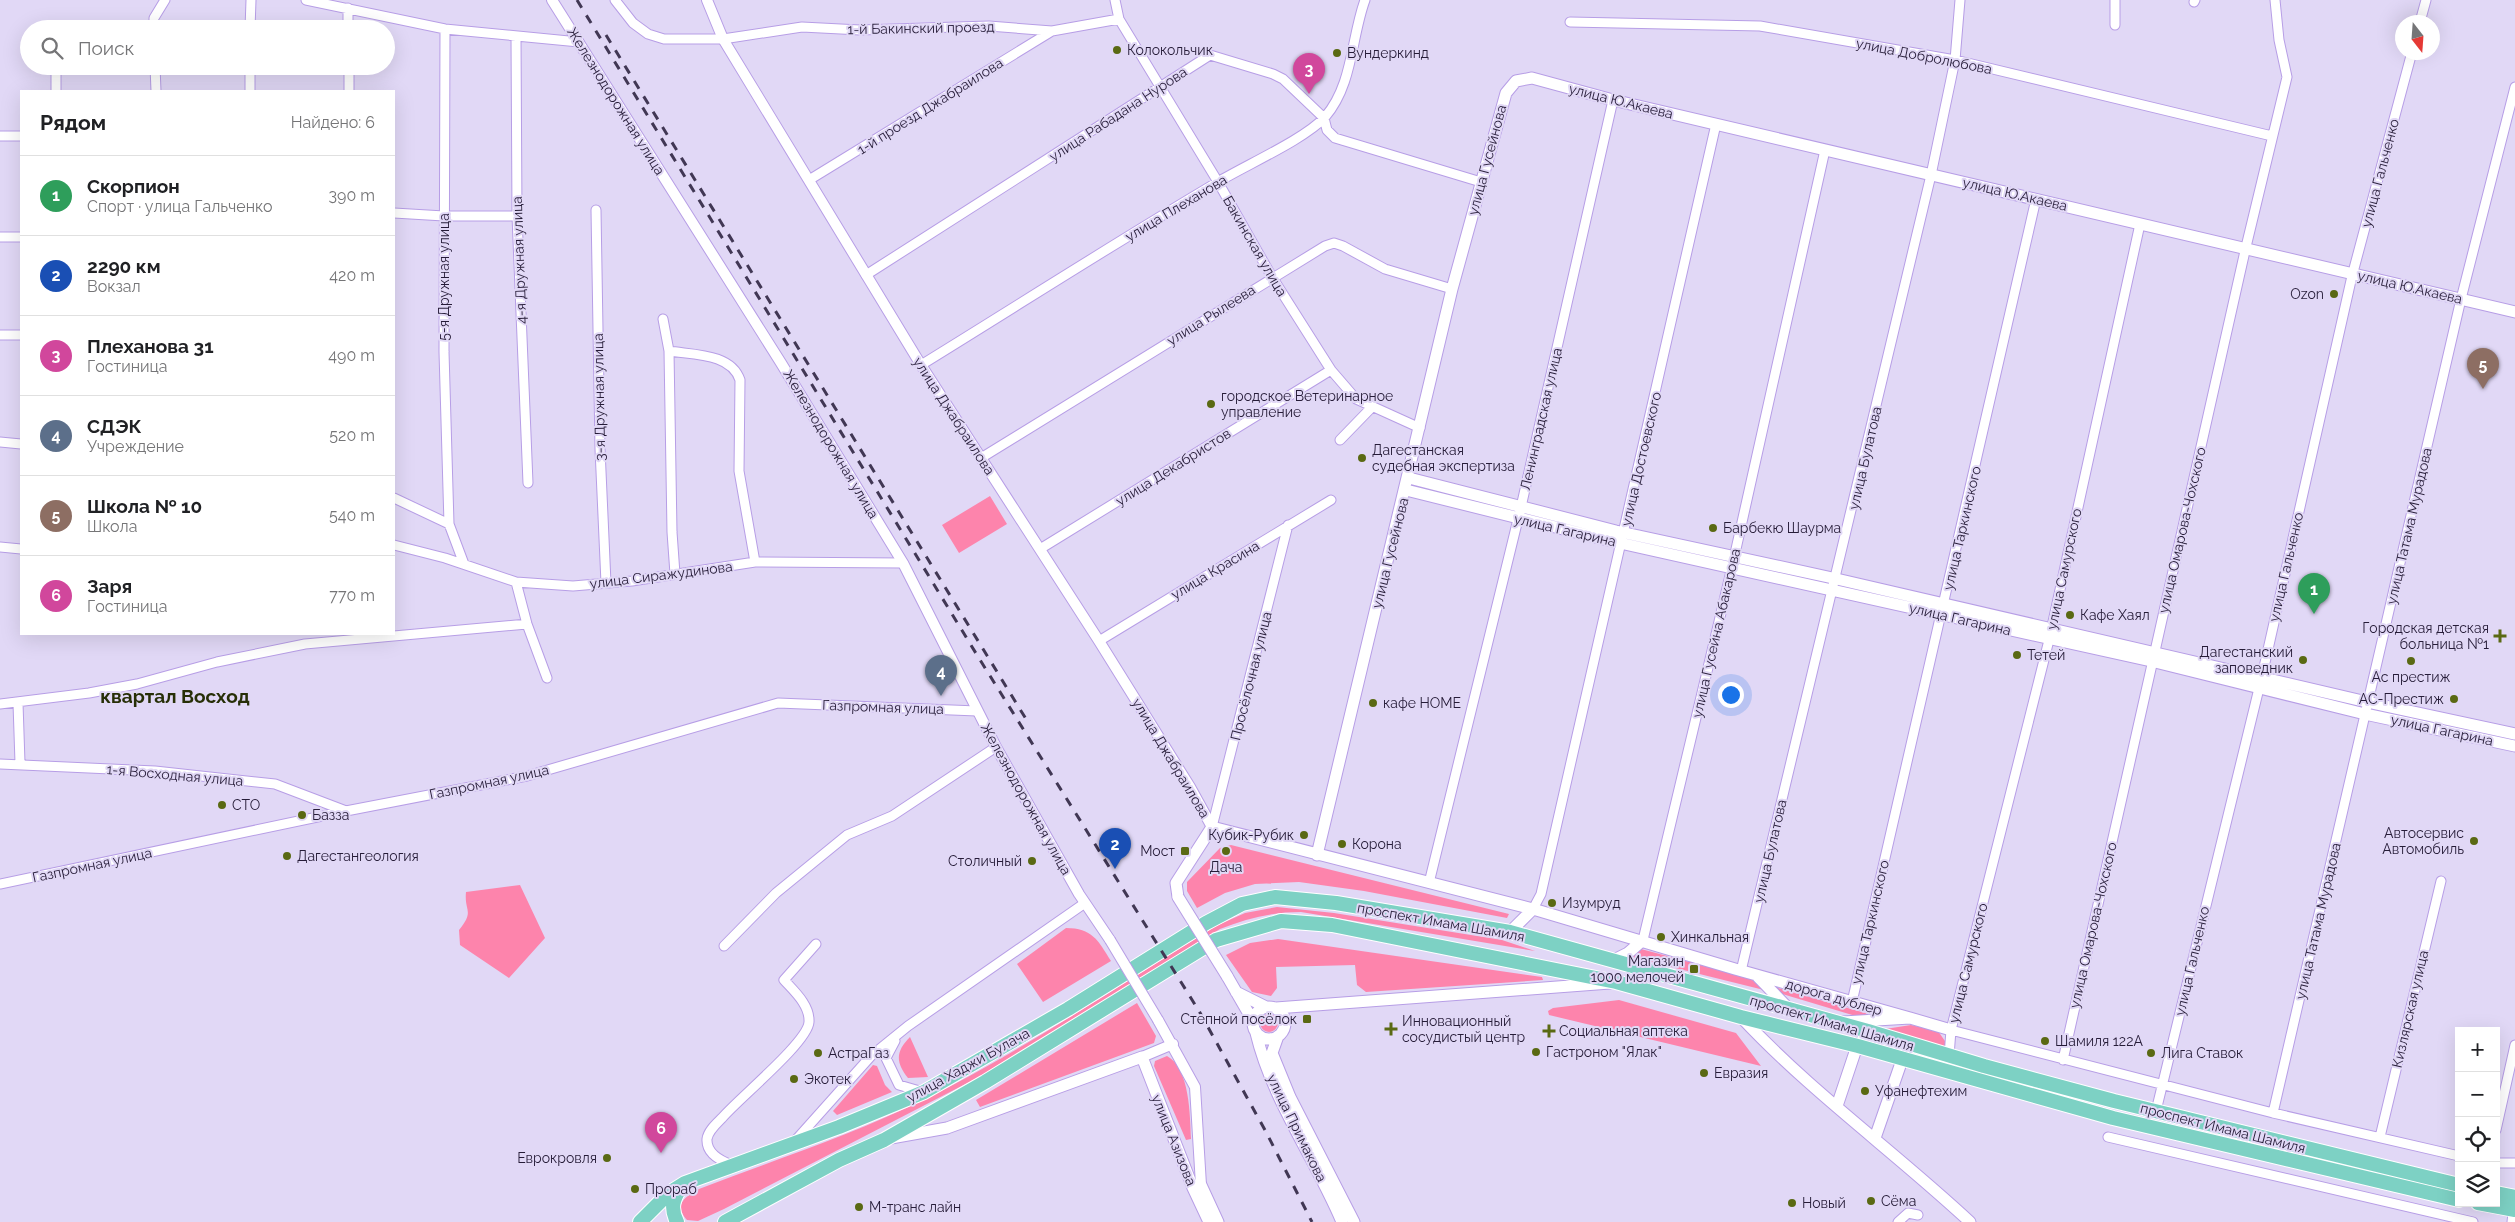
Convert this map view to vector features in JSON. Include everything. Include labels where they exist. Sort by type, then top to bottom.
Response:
[{"type":"main road","name":"улица Ю.Акаева","points":[[1516,80],[1532,78],[1613,100],[2515,312]]},
{"type":"main road","name":"улица Гусейнова","points":[[1317,855],[1452,289],[1506,93],[1516,80]]},
{"type":"main road","name":"улица Гагарина","points":[[1407,484],[1521,507],[1622,538]]},
{"type":"main road","name":"улица Гагарина","points":[[1407,484],[1518,519],[1622,538],[1834,584],[1943,610],[2049,640],[2153,656],[2262,676],[2367,702],[2515,734]]},
{"type":"main road","name":"улица Гагарина","points":[[1943,610],[2052,628],[2258,687],[2365,714],[2515,746]]},
{"type":"main road","name":"проспект Имама Шамиля","points":[[1212,827],[1533,909],[1643,940],[1757,976]]},
{"type":"main road","points":[[1212,827],[1176,883],[1178,897],[1227,976],[1252,1021],[1256,1032],[1268,1039],[1278,1036],[1285,1022],[1280,1012],[1236,992]]},
{"type":"main road","name":"проспект Имама Шамиля","points":[[1206,923],[1242,904],[1275,897],[1336,903],[1510,932],[1868,1031],[1949,1056],[2156,1112],[2455,1184]]},
{"type":"main road","points":[[1510,932],[1533,909]]},
{"type":"main road","name":"проспект Имама Шамиля","points":[[1216,940],[1281,921],[1332,926],[1616,982],[1741,1017],[1858,1046],[1902,1060],[2113,1118],[2455,1199]]},
{"type":"main road","name":"улица Хаджи Булача","points":[[640,1222],[669,1193],[685,1183],[793,1144],[924,1092],[1068,1008],[1206,923]]},
{"type":"main road","name":"улица Хаджи Булача","points":[[725,1222],[839,1160],[884,1140],[985,1082],[1216,940]]},
{"type":"main road","points":[[1612,961],[1628,953],[1643,940]]},
{"type":"main road","points":[[1560,988],[1568,985],[1569,976],[1566,972]]},
{"type":"main road","points":[[1757,976],[1789,1009]]},
{"type":"main road","name":"дорога дублер","points":[[1757,976],[1951,1030]]},
{"type":"main road","name":"проспект Имама Шамиля","points":[[1271,1008],[1560,988],[1616,982]]},
{"type":"main road","name":"проспект Имама Шамиля","points":[[1285,1022],[1296,1012],[1313,1005]]},
{"type":"main road","points":[[1252,1021],[1255,1014],[1271,1008]]},
{"type":"main road","points":[[1741,1017],[1791,1068],[1932,1186],[1970,1222]]},
{"type":"main road","points":[[1836,1022],[1910,1018]]},
{"type":"main road","points":[[1837,1106],[1843,1083],[1858,1046],[1868,1031]]},
{"type":"main road","name":"улица Примакова","points":[[1256,1032],[1259,1048],[1283,1106],[1342,1222]]},
{"type":"main road","name":"улица Примакова","points":[[1278,1036],[1272,1053],[1290,1097],[1354,1222]]},
{"type":"main road","points":[[884,1140],[947,1128],[1142,1057]]},
{"type":"main road","name":"улица Азизова","points":[[1142,1057],[1197,1187],[1209,1222]]},
{"type":"main road","points":[[1875,1138],[1902,1060]]},
{"type":"main road","points":[[935,1110],[947,1128]]},
{"type":"main road","points":[[677,1222],[672,1206],[674,1198],[685,1183]]},
{"type":"main road","name":"улица Азизова","points":[[1197,1187],[1218,1222]]},
{"type":"main road","points":[[2500,1194],[2515,1197]]},
{"type":"main road","points":[[2513,1222],[2515,1205]]},
{"type":"main road","points":[[2500,1207],[2515,1210]]},
{"type":"street","points":[[154,20],[166,0]]},
{"type":"street","points":[[250,0],[250,20]]},
{"type":"street","points":[[306,0],[445,29],[579,42]]},
{"type":"street","name":"Железнодорожная улица","points":[[552,0],[781,363],[903,563],[996,747],[1085,903],[1110,940]]},
{"type":"street","name":"1-й Бакинский проезд","points":[[615,0],[633,23],[648,34],[664,39],[723,40],[802,27],[860,30],[989,26],[1052,31],[1119,19]]},
{"type":"street","name":"улица Джабраилова","points":[[707,0],[723,40],[866,275],[921,365],[1099,641],[1190,787],[1212,827]]},
{"type":"street","name":"Бакинская улица","points":[[1115,0],[1119,19],[1218,182],[1272,277],[1331,370],[1356,399],[1420,428]]},
{"type":"street","name":"улица Плеханова","points":[[921,365],[1218,182],[1310,130],[1324,118],[1336,102],[1346,81],[1359,18],[1365,0]]},
{"type":"street","name":"улица Булатова","points":[[1741,971],[1931,175],[1956,60],[1960,0]]},
{"type":"street","points":[[2115,0],[2115,25]]},
{"type":"street","name":"улица Омарова-Чохского","points":[[2062,1060],[2246,248],[2287,77],[2279,40],[2275,0]]},
{"type":"street","points":[[2422,15],[2426,0]]},
{"type":"street","points":[[348,8],[348,20]]},
{"type":"street","name":"улица Добролюбова","points":[[1570,22],[1760,26],[1956,60],[2272,136]]},
{"type":"street","name":"5-я Дружная улица","points":[[445,29],[444,352],[449,524],[464,564]]},
{"type":"street","name":"1-й проезд Джабраилова","points":[[809,180],[1052,31]]},
{"type":"street","name":"4-я Дружная улица","points":[[516,37],[517,216],[528,483]]},
{"type":"street","name":"улица Рабадана Нурова","points":[[866,275],[1210,55],[1273,74],[1283,79],[1324,118],[1327,130],[1335,138],[1481,182]]},
{"type":"street","name":"улица Гальченко","points":[[2156,1112],[2262,676],[2353,274],[2410,60]]},
{"type":"street","points":[[56,75],[56,90]]},
{"type":"street","points":[[155,75],[156,90]]},
{"type":"street","points":[[250,75],[250,90]]},
{"type":"street","points":[[349,75],[350,90]]},
{"type":"street","name":"улица Татама Мурадова","points":[[2273,1113],[2461,299],[2515,87]]},
{"type":"street","name":"Ленинградская улица","points":[[1429,883],[1521,507],[1613,100]]},
{"type":"street","name":"улица Достоевского","points":[[1533,909],[1541,894],[1716,124]]},
{"type":"street","points":[[0,136],[20,136]]},
{"type":"street","name":"улица Гусейна Абакарова","points":[[1643,940],[1732,562],[1825,150]]},
{"type":"street","name":"улица Таркинского","points":[[1852,1002],[2036,199]]},
{"type":"street","name":"3-я Дружная улица","points":[[596,210],[600,449],[606,583]]},
{"type":"street","points":[[395,213],[444,216],[517,216]]},
{"type":"street","name":"улица Самурского","points":[[1949,1056],[1951,1030],[2052,628],[2140,224]]},
{"type":"street","points":[[0,237],[20,237]]},
{"type":"street","name":"улица Рылеева","points":[[981,458],[1272,277],[1334,242],[1385,269],[1452,289]]},
{"type":"street","points":[[663,320],[669,351],[672,532],[675,574]]},
{"type":"street","points":[[0,336],[20,335]]},
{"type":"street","points":[[669,351],[729,362],[737,371],[740,380],[738,471],[755,562]]},
{"type":"street","name":"улица Декабристов","points":[[1040,549],[1331,370]]},
{"type":"street","points":[[1340,440],[1372,407]]},
{"type":"street","points":[[0,442],[20,444]]},
{"type":"street","points":[[395,498],[449,524]]},
{"type":"street","name":"улица Красина","points":[[1099,641],[1331,500]]},
{"type":"street","name":"Просёлочная улица","points":[[1212,827],[1288,525]]},
{"type":"street","name":"улица Сиражудинова","points":[[395,544],[464,564],[516,582],[573,586],[755,562],[903,563]]},
{"type":"street","points":[[0,547],[20,549]]},
{"type":"street","points":[[516,582],[527,624],[547,678]]},
{"type":"street","points":[[0,704],[18,703],[137,684],[274,649],[305,644],[527,624]]},
{"type":"street","points":[[18,703],[20,763]]},
{"type":"street","name":"Газпромная улица","points":[[0,884],[346,811],[527,776],[778,703],[977,711]]},
{"type":"street","points":[[724,946],[776,893],[847,835],[892,816],[996,747]]},
{"type":"street","name":"1-я Восходная улица","points":[[0,764],[20,763],[155,771],[275,784],[346,811]]},
{"type":"street","name":"Кизлярская улица","points":[[2380,1137],[2441,881]]},
{"type":"street","points":[[793,1144],[871,1056],[908,1026],[1085,903]]},
{"type":"street","name":"улица Азизова","points":[[1110,940],[1173,1044],[1195,1087],[1197,1187]]},
{"type":"street","points":[[732,1165],[714,1156],[708,1144],[710,1132],[738,1100],[802,1038],[809,1023],[806,1010],[800,997],[784,980],[816,944]]},
{"type":"street","points":[[908,1026],[896,1038],[886,1058],[899,1085],[924,1092]]},
{"type":"street","points":[[1951,1030],[2273,1113],[2455,1155]]},
{"type":"street","points":[[1142,1057],[1173,1044]]},
{"type":"street","points":[[2499,1117],[2515,1044]]},
{"type":"street","points":[[2108,1137],[2473,1222]]},
{"type":"street","points":[[2500,1163],[2515,1163]]},
{"type":"street","points":[[1898,1222],[1908,1213],[1918,1216]]},
{"type":"shaded area","points":[[990,496],[1007,524],[959,553],[942,525]]},
{"type":"shaded area","points":[[1231,845],[1509,914],[1507,918],[1364,891],[1299,882],[1255,884],[1225,893],[1197,908],[1187,891],[1187,882],[1220,848]]},
{"type":"shaded area","points":[[520,885],[545,938],[509,978],[460,945],[459,930],[468,914],[466,892]]},
{"type":"shaded area","points":[[1277,907],[1334,913],[1502,940],[1535,951],[1301,912],[1270,914],[1240,922],[1220,929],[981,1076],[724,1209],[698,1221],[687,1220],[683,1214],[681,1210],[682,1202],[699,1189],[841,1136],[925,1099],[1000,1059],[1218,925],[1245,913]]},
{"type":"shaded area","points":[[1066,928],[1082,930],[1088,933],[1098,941],[1111,961],[1043,1002],[1017,964]]},
{"type":"shaded area","points":[[1278,939],[1542,977],[1543,980],[1366,992],[1357,985],[1355,965],[1276,967],[1277,988],[1271,996],[1252,992],[1226,955],[1250,943]]},
{"type":"shaded area","points":[[1641,949],[1757,980],[1768,991],[1627,956]]},
{"type":"shaded area","points":[[1771,986],[1879,1017],[1869,1020],[1779,993]]},
{"type":"shaded area","points":[[1619,1000],[1736,1033],[1761,1066],[1549,1015],[1548,1011],[1553,1008]]},
{"type":"shaded area","points":[[1137,1003],[1156,1036],[1154,1043],[980,1107],[976,1100]]},
{"type":"shaded area","points":[[1265,1014],[1273,1014],[1278,1019],[1276,1030],[1265,1032],[1260,1027],[1260,1019]]},
{"type":"shaded area","points":[[1911,1025],[1938,1031],[1947,1044],[1944,1048],[1885,1029]]},
{"type":"shaded area","points":[[910,1037],[928,1077],[908,1078],[901,1067],[899,1062],[900,1052]]},
{"type":"shaded area","points":[[1167,1056],[1175,1062],[1184,1081],[1189,1106],[1191,1139],[1186,1140],[1154,1066],[1155,1061]]},
{"type":"shaded area","points":[[873,1065],[877,1066],[885,1085],[892,1092],[837,1115],[833,1111]]},
{"type":"railway","points":[[577,0],[977,655],[1199,1011],[1265,1130],[1312,1222]]},
{"type":"railway","points":[[606,35],[1026,719]]},
{"type":"place","name":"Колокольчик","points":[[1117,50]]},
{"type":"place","name":"Вундеркинд","points":[[1337,53]]},
{"type":"place","name":"Плеханова 31","points":[[1309,94]]},
{"type":"place","name":"Ozon","points":[[2334,294]]},
{"type":"place","name":"Школа № 10","points":[[2483,389]]},
{"type":"place","name":"городское Ветеринарное управление","points":[[1211,404]]},
{"type":"place","name":"Дагестанская судебная экспертиза","points":[[1362,458]]},
{"type":"place","name":"Барбекю Шаурма","points":[[1713,528]]},
{"type":"place","name":"Скорпион","points":[[2314,614]]},
{"type":"place","name":"Кафе Хаял","points":[[2070,615]]},
{"type":"place","name":"Городская детская больница №1","points":[[2500,636]]},
{"type":"place","name":"Тетей","points":[[2017,655]]},
{"type":"place","name":"Дагестанский заповедник","points":[[2303,660]]},
{"type":"place","name":"Ас престиж","points":[[2411,661]]},
{"type":"place","name":"СДЭК","points":[[941,696]]},
{"type":"place","name":"АС-Престиж","points":[[2454,699]]},
{"type":"place","name":"кафе HOME","points":[[1373,703]]},
{"type":"place","name":"СТО","points":[[222,805]]},
{"type":"place","name":"Базза","points":[[302,815]]},
{"type":"place","name":"Кубик-Рубик","points":[[1304,835]]},
{"type":"place","name":"Автосервис Автомобиль","points":[[2474,841]]},
{"type":"place","name":"Корона","points":[[1342,844]]},
{"type":"place","name":"Мост","points":[[1185,851]]},
{"type":"place","name":"Дача","points":[[1226,851]]},
{"type":"place","name":"Дагестангеология","points":[[287,856]]},
{"type":"place","name":"Столичный","points":[[1032,861]]},
{"type":"place","name":"2290 км","points":[[1115,869]]},
{"type":"place","name":"Изумруд","points":[[1552,903]]},
{"type":"place","name":"Хинкальная","points":[[1661,937]]},
{"type":"place","name":"Магазин 1000 мелочей","points":[[1694,969]]},
{"type":"place","name":"Степной посёлок","points":[[1307,1019]]},
{"type":"place","name":"Инновационный сосудистый центр","points":[[1391,1029]]},
{"type":"place","name":"Социальная аптека","points":[[1549,1031]]},
{"type":"place","name":"Шамиля 122А","points":[[2045,1041]]},
{"type":"place","name":"Гастроном \"Ялак\"","points":[[1536,1052]]},
{"type":"place","name":"АстраГаз","points":[[818,1053]]},
{"type":"place","name":"Лига Ставок","points":[[2151,1053]]},
{"type":"place","name":"Евразия","points":[[1704,1073]]},
{"type":"place","name":"Экотек","points":[[794,1079]]},
{"type":"place","name":"Уфанефтехим","points":[[1865,1091]]},
{"type":"place","name":"Заря","points":[[661,1153]]},
{"type":"place","name":"Еврокровля","points":[[607,1158]]},
{"type":"place","name":"Прораб","points":[[635,1189]]},
{"type":"place","name":"Сёма","points":[[1871,1201]]},
{"type":"place","name":"Новый","points":[[1792,1203]]},
{"type":"place","name":"М-транс лайн","points":[[859,1207]]},
{"type":"district","name":"квартал Восход","points":[[175,696]]}]
